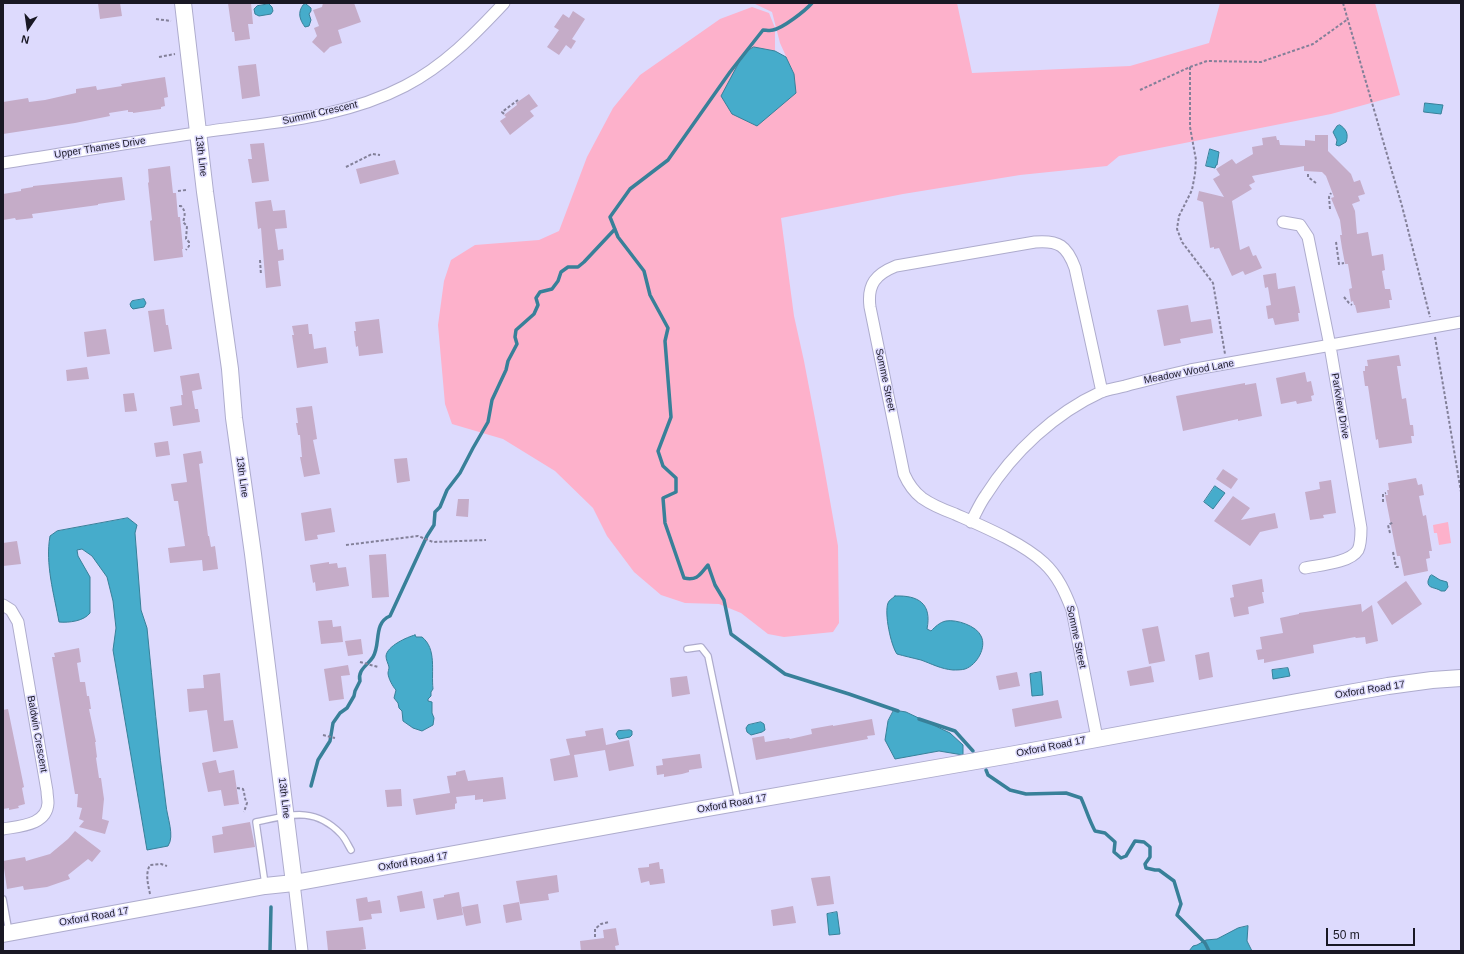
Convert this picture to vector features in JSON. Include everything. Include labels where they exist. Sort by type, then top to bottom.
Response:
[{"type":"main road","name":"13th Line","points":[[183,3],[198,132],[230,369],[234,418],[253,554],[294,883]]},
{"type":"main road","name":"Oxford Road 17","points":[[6,933],[265,886],[294,883],[1388,686],[1461,678]]},
{"type":"street","name":"Summit Crescent","points":[[198,132],[301,119],[339,111],[376,99],[405,86],[436,68],[470,38],[504,3]]},
{"type":"street","name":"Upper Thames Drive","points":[[3,164],[198,132]]},
{"type":"street","name":"Parkview Drive","points":[[1283,222],[1300,225],[1308,237],[1330,346],[1361,528],[1361,540],[1357,551],[1345,560],[1305,568]]},
{"type":"street","name":"Somme Street","points":[[1097,738],[1072,610],[1061,584],[1043,562],[1026,550],[921,498],[908,482],[904,474],[868,297],[875,279],[885,270],[896,266],[1035,242],[1054,242],[1066,250],[1071,257],[1075,268],[1102,392]]},
{"type":"street","name":"Meadow Wood Lane","points":[[971,522],[986,495],[1004,469],[1024,447],[1047,426],[1073,408],[1102,392],[1151,379],[1227,364],[1461,322]]},
{"type":"street","name":"Baldwin Crescent","points":[[3,829],[36,822],[45,814],[48,804],[47,790],[18,622],[7,608]]},
{"type":"street","name":"13th Line","points":[[294,883],[302,951]]},
{"type":"lane","points":[[688,649],[701,647],[708,656],[738,802]]},
{"type":"lane","points":[[265,886],[256,822],[304,814],[316,816],[342,834],[351,850]]},
{"type":"lane","points":[[3,899],[6,933]]},
{"type":"path","points":[[1343,3],[1400,199],[1433,328],[1461,492]]},
{"type":"path","points":[[1140,90],[1190,67],[1207,61],[1261,62],[1314,44],[1348,19]]},
{"type":"path","points":[[159,57],[188,52]]},
{"type":"path","points":[[1190,67],[1190,127],[1196,160],[1195,174],[1192,190],[1179,216],[1177,229],[1182,242],[1213,283],[1227,364]]},
{"type":"path","points":[[504,114],[502,112],[518,100]]},
{"type":"path","points":[[346,167],[372,154],[380,155]]},
{"type":"path","points":[[1308,174],[1308,177],[1316,183]]},
{"type":"path","points":[[178,191],[186,190]]},
{"type":"path","points":[[1330,209],[1329,197],[1331,194]]},
{"type":"path","points":[[179,206],[184,209],[185,215],[183,222],[187,226],[186,239],[189,246],[186,250]]},
{"type":"path","points":[[1336,242],[1339,264],[1344,263]]},
{"type":"path","points":[[260,260],[261,276]]},
{"type":"path","points":[[1344,297],[1352,305]]},
{"type":"path","points":[[1382,502],[1383,494],[1386,493]]},
{"type":"path","points":[[1390,533],[1388,525],[1394,522]]},
{"type":"path","points":[[346,545],[418,536],[432,542],[486,540]]},
{"type":"path","points":[[1393,552],[1396,567],[1399,567]]},
{"type":"path","points":[[360,662],[378,667]]},
{"type":"path","points":[[323,735],[335,738]]},
{"type":"path","points":[[237,788],[243,789],[244,792],[244,798],[247,803],[244,812]]},
{"type":"path","points":[[151,907],[147,876],[148,869],[150,865],[161,864],[167,866]]},
{"type":"path","points":[[595,937],[595,929],[597,926],[609,922]]},
{"type":"shaded area","points":[[753,3],[957,3],[972,73],[1130,66],[1209,43],[1220,3],[1375,3],[1400,95],[1331,114],[1119,156],[1107,166],[1020,175],[903,194],[781,218],[794,316],[804,361],[838,546],[839,623],[833,632],[784,637],[768,634],[741,613],[719,604],[685,603],[661,595],[634,572],[607,536],[593,508],[555,471],[503,439],[452,424],[445,404],[438,325],[444,281],[451,260],[475,245],[539,240],[559,231],[587,157],[613,108],[640,75],[720,19],[752,7],[769,13],[775,28],[775,51],[754,47],[794,74],[780,43],[772,12]]},
{"type":"shaded area","points":[[1448,522],[1451,543],[1439,545],[1437,533],[1434,533],[1433,525]]},
{"type":"water","points":[[269,4],[273,11],[271,14],[259,16],[255,14],[254,9],[257,6]]},
{"type":"water","points":[[306,4],[311,8],[309,14],[311,20],[309,26],[305,27],[301,19],[300,11],[303,5]]},
{"type":"water","points":[[754,47],[775,51],[786,57],[794,74],[796,93],[757,126],[732,114],[721,96],[744,53]]},
{"type":"water","points":[[1425,103],[1443,105],[1441,114],[1424,112]]},
{"type":"water","points":[[1340,125],[1344,128],[1347,137],[1346,142],[1339,146],[1336,145],[1337,140],[1333,132],[1337,126]]},
{"type":"water","points":[[1210,149],[1219,152],[1217,165],[1215,168],[1206,166]]},
{"type":"water","points":[[144,299],[146,303],[144,307],[133,309],[131,307],[130,304],[132,301]]},
{"type":"water","points":[[1215,486],[1225,493],[1213,509],[1204,502]]},
{"type":"water","points":[[128,518],[137,525],[135,533],[141,610],[147,628],[160,761],[171,832],[168,846],[147,850],[113,650],[116,628],[113,601],[107,577],[92,556],[82,549],[77,550],[78,556],[90,577],[90,613],[84,618],[76,621],[59,622],[49,568],[50,536],[57,531]]},
{"type":"water","points":[[1432,575],[1447,582],[1448,587],[1445,591],[1430,587],[1428,581]]},
{"type":"water","points":[[895,596],[911,597],[922,603],[927,613],[927,629],[931,631],[942,622],[955,621],[971,626],[979,632],[983,640],[983,645],[977,660],[965,669],[953,670],[897,654],[890,637],[887,614],[888,602]]},
{"type":"water","points":[[415,635],[416,637],[422,637],[427,642],[432,654],[433,689],[428,701],[432,702],[432,713],[434,718],[433,725],[422,731],[413,728],[403,721],[402,711],[394,698],[396,690],[389,677],[389,667],[386,657],[387,652],[394,645]]},
{"type":"water","points":[[1288,668],[1290,676],[1273,679],[1272,670]]},
{"type":"water","points":[[1041,672],[1043,695],[1032,696],[1030,674]]},
{"type":"water","points":[[894,710],[906,712],[950,733],[963,745],[963,755],[939,751],[895,759],[885,740],[888,721]]},
{"type":"water","points":[[761,722],[764,724],[765,730],[751,735],[747,732],[746,728],[748,725]]},
{"type":"water","points":[[618,731],[632,731],[632,735],[630,737],[619,739],[616,734]]},
{"type":"water","points":[[837,912],[840,934],[829,935],[827,914]]},
{"type":"water","points":[[1248,926],[1247,941],[1252,951],[1189,951],[1193,946],[1206,940],[1217,939],[1238,928]]},
{"type":"building","points":[[98,3],[120,3],[122,16],[100,19]]},
{"type":"building","points":[[228,3],[251,3],[253,24],[248,24],[250,39],[235,41],[234,32],[232,32]]},
{"type":"building","points":[[323,3],[354,3],[361,22],[338,30],[342,43],[330,47],[324,53],[312,42],[317,36],[314,28],[319,26],[313,10],[322,7]]},
{"type":"building","points":[[573,11],[585,19],[572,39],[576,41],[571,49],[566,45],[559,55],[547,47],[559,30],[554,27],[563,14],[569,18]]},
{"type":"building","points":[[256,64],[260,96],[242,99],[238,66]]},
{"type":"building","points":[[165,77],[168,97],[164,98],[165,106],[161,107],[161,109],[133,113],[128,112],[128,110],[109,113],[110,116],[75,123],[3,134],[3,102],[28,98],[29,102],[45,100],[76,93],[76,89],[96,86],[97,90],[122,86],[121,84]]},
{"type":"building","points":[[529,94],[538,106],[530,111],[534,116],[510,135],[500,121],[506,117],[504,115],[517,105],[516,103]]},
{"type":"building","points":[[1315,135],[1328,135],[1328,151],[1351,174],[1354,182],[1360,180],[1365,194],[1358,196],[1360,201],[1352,204],[1355,211],[1357,234],[1368,232],[1372,256],[1383,254],[1385,270],[1382,271],[1385,289],[1390,289],[1392,300],[1389,300],[1390,308],[1357,313],[1353,301],[1351,302],[1349,289],[1352,288],[1348,264],[1345,264],[1342,248],[1340,220],[1331,198],[1334,197],[1326,176],[1322,172],[1304,171],[1304,166],[1252,176],[1255,182],[1249,185],[1252,189],[1232,201],[1240,250],[1249,246],[1253,256],[1256,255],[1262,268],[1245,275],[1243,271],[1232,276],[1219,248],[1210,248],[1203,202],[1197,200],[1199,191],[1224,197],[1213,179],[1220,175],[1216,169],[1232,159],[1236,164],[1253,154],[1252,147],[1263,145],[1262,138],[1276,136],[1280,145],[1305,146],[1305,140],[1315,141]]},
{"type":"building","points":[[264,143],[269,181],[252,183],[248,159],[252,159],[250,144]]},
{"type":"building","points":[[395,160],[399,174],[360,184],[356,169]]},
{"type":"building","points":[[170,166],[173,193],[176,193],[178,217],[180,217],[183,257],[154,261],[150,221],[152,220],[148,169]]},
{"type":"building","points":[[122,177],[125,200],[32,214],[33,218],[3,220],[3,194],[21,191],[21,189],[33,186]]},
{"type":"building","points":[[271,200],[273,211],[285,210],[287,228],[275,229],[278,250],[283,249],[284,260],[278,261],[281,286],[266,288],[261,228],[258,229],[255,202]]},
{"type":"building","points":[[1276,273],[1278,289],[1295,286],[1300,313],[1298,313],[1299,321],[1275,325],[1273,318],[1268,319],[1266,306],[1271,305],[1268,287],[1265,288],[1263,275]]},
{"type":"building","points":[[1188,305],[1191,322],[1211,319],[1213,333],[1180,339],[1181,343],[1164,346],[1157,310]]},
{"type":"building","points":[[164,309],[172,349],[154,352],[148,311]]},
{"type":"building","points":[[379,319],[383,353],[359,356],[354,331],[356,331],[355,322]]},
{"type":"building","points":[[308,324],[309,334],[312,334],[314,349],[326,347],[328,363],[297,368],[292,326]]},
{"type":"building","points":[[106,329],[110,354],[87,357],[84,332]]},
{"type":"building","points":[[1399,355],[1401,366],[1397,366],[1402,399],[1406,398],[1410,425],[1413,425],[1414,436],[1411,436],[1412,443],[1379,448],[1378,439],[1376,440],[1368,386],[1365,386],[1363,371],[1365,371],[1365,366],[1368,366],[1367,360]]},
{"type":"building","points":[[87,367],[89,379],[67,381],[66,370]]},
{"type":"building","points":[[1305,372],[1307,382],[1311,381],[1314,395],[1311,396],[1312,401],[1297,404],[1296,401],[1281,404],[1276,378]]},
{"type":"building","points":[[199,373],[202,389],[192,391],[195,409],[198,409],[200,422],[173,426],[170,407],[182,405],[181,395],[183,395],[180,376]]},
{"type":"building","points":[[1245,383],[1245,385],[1256,383],[1262,416],[1238,421],[1238,419],[1183,431],[1176,396]]},
{"type":"building","points":[[134,393],[137,411],[125,412],[123,394]]},
{"type":"building","points":[[312,406],[317,439],[313,440],[320,474],[304,477],[300,457],[302,457],[300,435],[298,435],[296,423],[298,423],[296,408]]},
{"type":"building","points":[[168,441],[170,455],[156,457],[154,443]]},
{"type":"building","points":[[201,451],[203,463],[199,464],[208,536],[211,547],[215,546],[218,569],[203,571],[202,560],[170,563],[168,548],[185,546],[178,501],[174,501],[171,484],[187,482],[183,454]]},
{"type":"building","points":[[407,458],[410,481],[397,483],[394,459]]},
{"type":"building","points":[[1223,469],[1238,479],[1231,489],[1216,479]]},
{"type":"building","points":[[1416,478],[1418,485],[1422,484],[1424,495],[1419,496],[1423,516],[1426,515],[1432,551],[1429,551],[1430,558],[1426,559],[1428,571],[1404,576],[1400,556],[1397,556],[1385,495],[1388,495],[1388,483]]},
{"type":"building","points":[[1331,480],[1336,513],[1323,515],[1324,518],[1310,520],[1305,492],[1320,489],[1319,482]]},
{"type":"building","points":[[1233,496],[1250,508],[1241,520],[1275,513],[1278,528],[1260,532],[1250,546],[1214,521]]},
{"type":"building","points":[[458,499],[469,499],[468,517],[456,516]]},
{"type":"building","points":[[331,508],[335,532],[317,535],[318,539],[305,541],[301,513]]},
{"type":"building","points":[[17,541],[21,564],[3,566],[3,543]]},
{"type":"building","points":[[386,554],[389,597],[372,598],[369,555]]},
{"type":"building","points":[[329,562],[329,564],[337,563],[338,568],[346,567],[349,586],[316,591],[310,565]]},
{"type":"building","points":[[1262,579],[1264,603],[1248,607],[1249,614],[1234,617],[1230,598],[1234,597],[1232,585]]},
{"type":"building","points":[[1406,581],[1422,604],[1392,625],[1377,602]]},
{"type":"building","points":[[1361,604],[1362,612],[1372,605],[1378,641],[1366,644],[1365,637],[1355,637],[1313,645],[1314,653],[1264,663],[1264,659],[1258,660],[1256,650],[1262,649],[1260,637],[1283,633],[1280,618],[1299,613]]},
{"type":"building","points":[[332,620],[333,627],[341,626],[343,642],[321,644],[318,621]]},
{"type":"building","points":[[1158,626],[1165,661],[1149,664],[1142,629]]},
{"type":"building","points":[[361,639],[363,654],[348,656],[345,641]]},
{"type":"building","points":[[79,648],[81,662],[77,663],[80,682],[85,682],[87,696],[89,696],[91,709],[89,709],[96,742],[96,758],[104,799],[102,819],[109,821],[105,834],[79,827],[84,821],[79,819],[82,808],[77,807],[78,794],[75,794],[52,657],[55,657],[54,653]]},
{"type":"building","points":[[1209,652],[1213,677],[1199,680],[1195,655]]},
{"type":"building","points":[[348,665],[350,675],[341,676],[344,699],[329,701],[324,669]]},
{"type":"building","points":[[1151,666],[1154,682],[1130,686],[1127,671]]},
{"type":"building","points":[[1017,672],[1020,686],[999,690],[996,676]]},
{"type":"building","points":[[220,673],[224,721],[233,720],[238,748],[213,752],[207,710],[189,712],[187,689],[204,688],[203,675]]},
{"type":"building","points":[[687,676],[690,694],[672,697],[670,678]]},
{"type":"building","points":[[1058,700],[1062,718],[1015,727],[1012,709]]},
{"type":"building","points":[[8,709],[24,787],[22,788],[25,804],[18,806],[19,808],[9,810],[9,808],[3,809],[3,710]]},
{"type":"building","points":[[872,719],[875,735],[867,736],[868,739],[756,760],[752,738],[764,736],[765,742],[790,739],[812,734],[811,729]]},
{"type":"building","points":[[603,728],[606,745],[629,740],[634,766],[609,771],[605,750],[574,755],[578,777],[554,781],[550,759],[570,755],[566,739],[586,736],[585,731]]},
{"type":"building","points":[[700,754],[702,768],[689,770],[689,772],[682,774],[664,777],[664,774],[657,775],[656,766],[663,765],[662,759]]},
{"type":"building","points":[[216,760],[219,773],[234,770],[239,804],[224,806],[221,790],[208,792],[202,763]]},
{"type":"building","points":[[465,770],[468,781],[503,777],[506,799],[483,802],[483,799],[475,800],[475,795],[456,797],[457,803],[455,804],[455,809],[416,815],[413,799],[450,793],[447,776],[456,775],[456,772]]},
{"type":"building","points":[[401,789],[402,806],[387,807],[385,790]]},
{"type":"building","points":[[250,822],[255,847],[214,853],[212,836],[223,834],[222,827]]},
{"type":"building","points":[[75,831],[101,851],[92,862],[88,859],[68,875],[70,879],[47,887],[24,890],[23,886],[7,889],[3,861],[25,857],[26,861],[50,854]]},
{"type":"building","points":[[659,862],[660,869],[663,869],[665,883],[650,885],[649,881],[641,883],[638,868],[649,867],[649,864]]},
{"type":"building","points":[[557,875],[559,892],[548,894],[549,900],[520,904],[516,881]]},
{"type":"building","points":[[830,876],[834,904],[817,906],[811,878]]},
{"type":"building","points":[[422,891],[425,908],[400,912],[397,896]]},
{"type":"building","points":[[459,892],[463,915],[437,920],[433,899]]},
{"type":"building","points":[[367,897],[368,902],[380,900],[382,913],[371,914],[372,919],[359,921],[356,899]]},
{"type":"building","points":[[519,902],[522,920],[506,923],[503,905]]},
{"type":"building","points":[[478,904],[481,923],[466,926],[462,907]]},
{"type":"building","points":[[793,906],[796,923],[773,926],[771,910]]},
{"type":"building","points":[[363,927],[366,949],[354,951],[328,951],[326,931]]},
{"type":"building","points":[[616,928],[619,945],[615,946],[616,951],[581,951],[580,941],[604,938],[603,930]]},
{"type":"waterway","points":[[812,3],[788,23],[777,29],[763,30],[730,72],[668,160],[630,189],[610,217],[618,237],[644,271],[650,295],[668,328],[665,341],[671,417],[658,451],[663,466],[676,478],[676,492],[663,498],[665,523],[684,578],[696,578],[708,565],[715,585],[724,600],[731,634],[785,674],[898,711]]},
{"type":"waterway","points":[[311,786],[318,760],[330,741],[333,723],[340,713],[347,708],[360,681],[359,677],[361,671],[373,657],[377,646],[381,624],[390,616],[427,536],[434,525],[435,512],[440,507],[447,490],[460,473],[488,422],[492,400],[506,370],[508,361],[517,344],[515,337],[516,330],[534,314],[538,305],[536,298],[540,292],[552,289],[558,281],[561,272],[568,267],[578,267],[615,229]]},
{"type":"waterway","points":[[919,719],[955,731],[973,751]]},
{"type":"waterway","points":[[986,770],[988,775],[1010,790],[1026,794],[1066,793],[1081,798],[1095,831],[1105,833],[1115,842],[1114,852],[1121,858],[1126,856],[1135,841],[1144,842],[1150,847],[1150,857],[1145,864],[1146,868],[1159,870],[1174,881],[1181,904],[1177,915],[1205,943],[1209,951]]},
{"type":"waterway","points":[[270,951],[271,907]]}]
